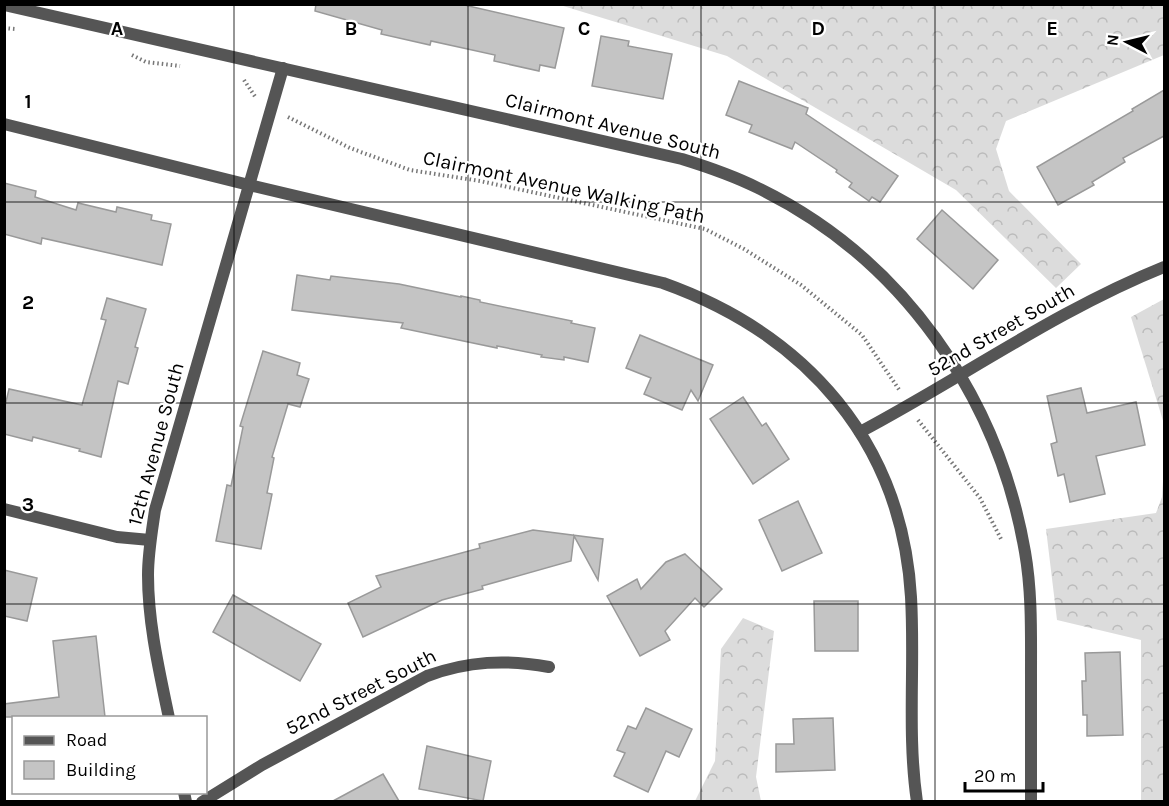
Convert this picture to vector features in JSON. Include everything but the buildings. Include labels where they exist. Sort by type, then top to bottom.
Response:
[{"type":"street","points":[[4,5],[283,68]]},
{"type":"street","name":"12th Avenue South","points":[[169,716],[153,640],[149,607],[150,540],[163,481],[283,68]]},
{"type":"street","name":"Clairmont Avenue South","points":[[283,68],[682,159],[721,172],[794,207],[828,230],[888,281],[915,310],[939,341],[960,374],[994,441],[1017,512],[1030,595],[1031,801]]},
{"type":"street","points":[[4,124],[249,185],[663,282],[729,310],[788,350],[839,402],[860,432],[890,495],[907,561],[913,628],[911,733],[917,801]]},
{"type":"street","name":"52nd Street South","points":[[860,432],[1120,285],[1164,267]]},
{"type":"street","points":[[4,509],[117,537],[150,540]]},
{"type":"street","name":"52nd Street South","points":[[202,801],[262,765],[426,676],[475,663],[525,662],[549,667]]},
{"type":"path","points":[[4,28],[20,29]]},
{"type":"path","points":[[129,54],[146,62],[189,66]]},
{"type":"path","name":"Clairmont Avenue Walking Path","points":[[239,74],[253,95],[272,110],[350,148],[410,170],[480,181],[705,229],[744,249],[801,285],[862,335],[923,428],[980,498],[1003,543]]},
{"type":"green space","points":[[560,5],[1164,5],[1164,55],[1006,121],[996,149],[1009,191],[1081,264],[1056,288],[956,190],[727,56]]},
{"type":"green space","points":[[1164,299],[1164,424],[1131,317]]},
{"type":"green space","points":[[1164,466],[1164,801],[1141,801],[1141,640],[1057,620],[1046,529],[1156,513],[1162,497]]},
{"type":"green space","points":[[743,618],[774,631],[756,777],[761,801],[695,801],[715,761],[721,649]]}]
